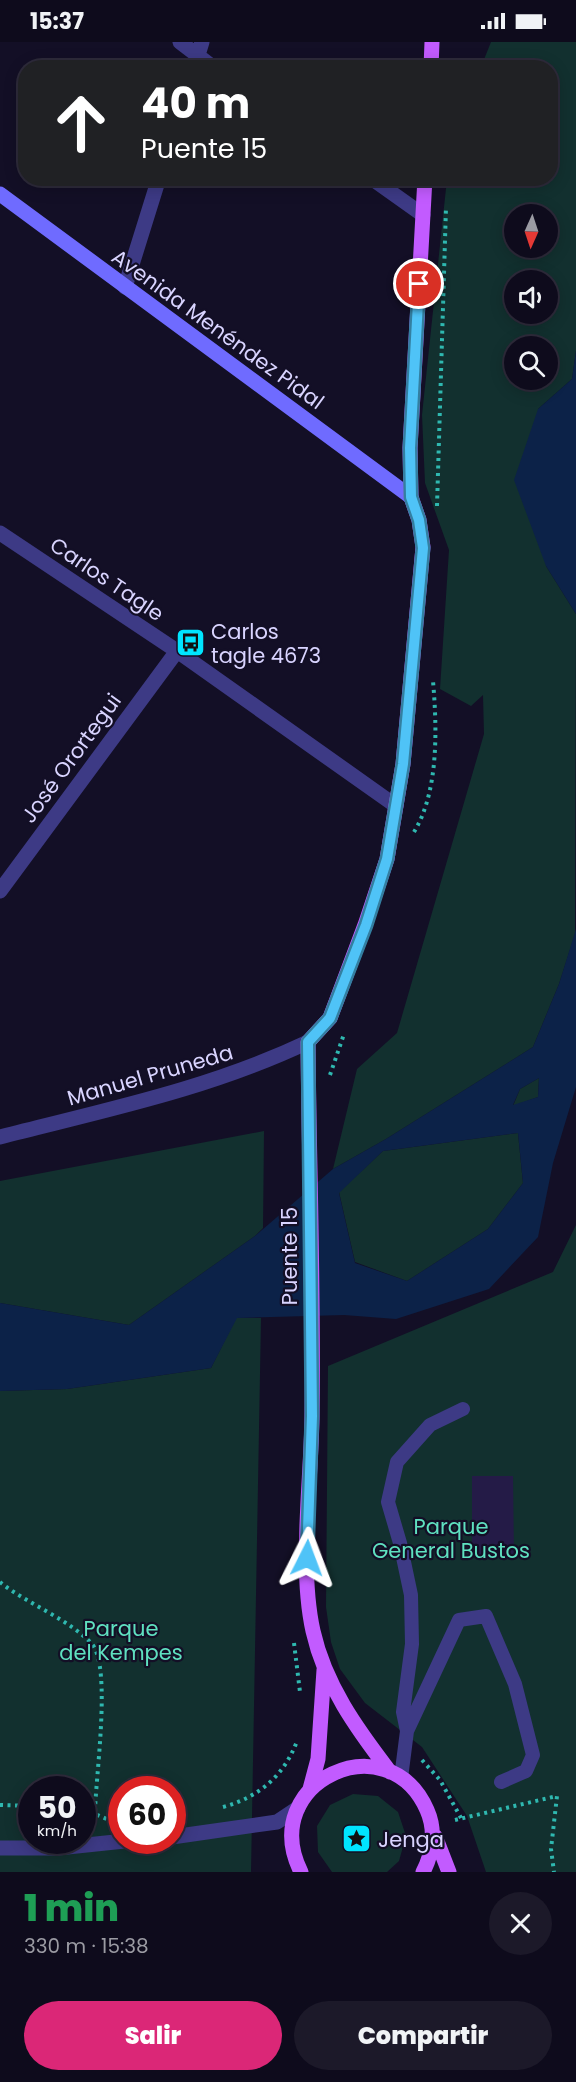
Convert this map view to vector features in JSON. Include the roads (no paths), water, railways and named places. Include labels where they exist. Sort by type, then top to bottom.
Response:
[{"type":"main road","points":[[431,60],[432,42]]},
{"type":"main road","points":[[308,1042],[330,1018],[366,925],[387,859],[403,764],[423,548],[419,520],[411,497],[410,421],[425,186]]},
{"type":"main road","name":"Avenida Menéndez Pidal","points":[[0,194],[411,497]]},
{"type":"main road","name":"Puente 15","points":[[308,1042],[312,1416],[307,1558],[313,1629],[324,1670]]},
{"type":"main road","points":[[324,1670],[342,1704],[396,1775],[424,1803],[449,1872]]},
{"type":"main road","points":[[301,1872],[291,1841],[298,1808],[310,1789],[318,1759],[324,1670]]},
{"type":"main road","points":[[310,1789],[327,1775],[347,1768],[369,1767],[396,1775]]},
{"type":"main road","points":[[423,1872],[431,1852],[432,1829]]},
{"type":"street","points":[[180,42],[198,55]]},
{"type":"street","points":[[125,287],[157,186]]},
{"type":"street","points":[[382,186],[423,215]]},
{"type":"street","name":"Carlos Tagle","points":[[0,533],[177,651],[396,806]]},
{"type":"street","name":"José Orortegui","points":[[0,891],[177,651]]},
{"type":"street","name":"Manuel Pruneda","points":[[0,1137],[186,1090],[256,1067],[308,1042]]},
{"type":"street","points":[[186,1835],[278,1822],[298,1808]]},
{"type":"street","points":[[0,1848],[58,1848],[108,1843]]},
{"type":"lane","points":[[407,1731],[403,1712],[412,1644],[411,1595],[400,1543],[388,1502],[397,1462],[430,1425],[463,1409]]},
{"type":"lane","points":[[396,1775],[407,1731],[459,1620],[486,1616],[515,1684],[533,1755],[526,1771],[501,1782]]},
{"type":"water","points":[[576,351],[576,614],[546,566],[514,480],[538,409],[572,379]]},
{"type":"water","points":[[576,929],[576,1087],[553,1163],[538,1237],[489,1289],[396,1319],[344,1315],[237,1318],[211,1368],[67,1389],[0,1391],[0,1303],[129,1325],[255,1236],[333,1169],[386,1139],[533,1047],[559,984]],"holes":[[[539,1078],[538,1097],[513,1105],[520,1089]],[[518,1133],[523,1183],[488,1229],[407,1281],[355,1263],[339,1193],[383,1151]]]},
{"type":"place","name":"Carlos tagle 4673","points":[[190,643]]},
{"type":"place","name":"Jenga","points":[[357,1839]]},
{"type":"park label","name":"Parque General Bustos","points":[[451,1538]]},
{"type":"park label","name":"Parque del Kempes","points":[[121,1640]]}]
